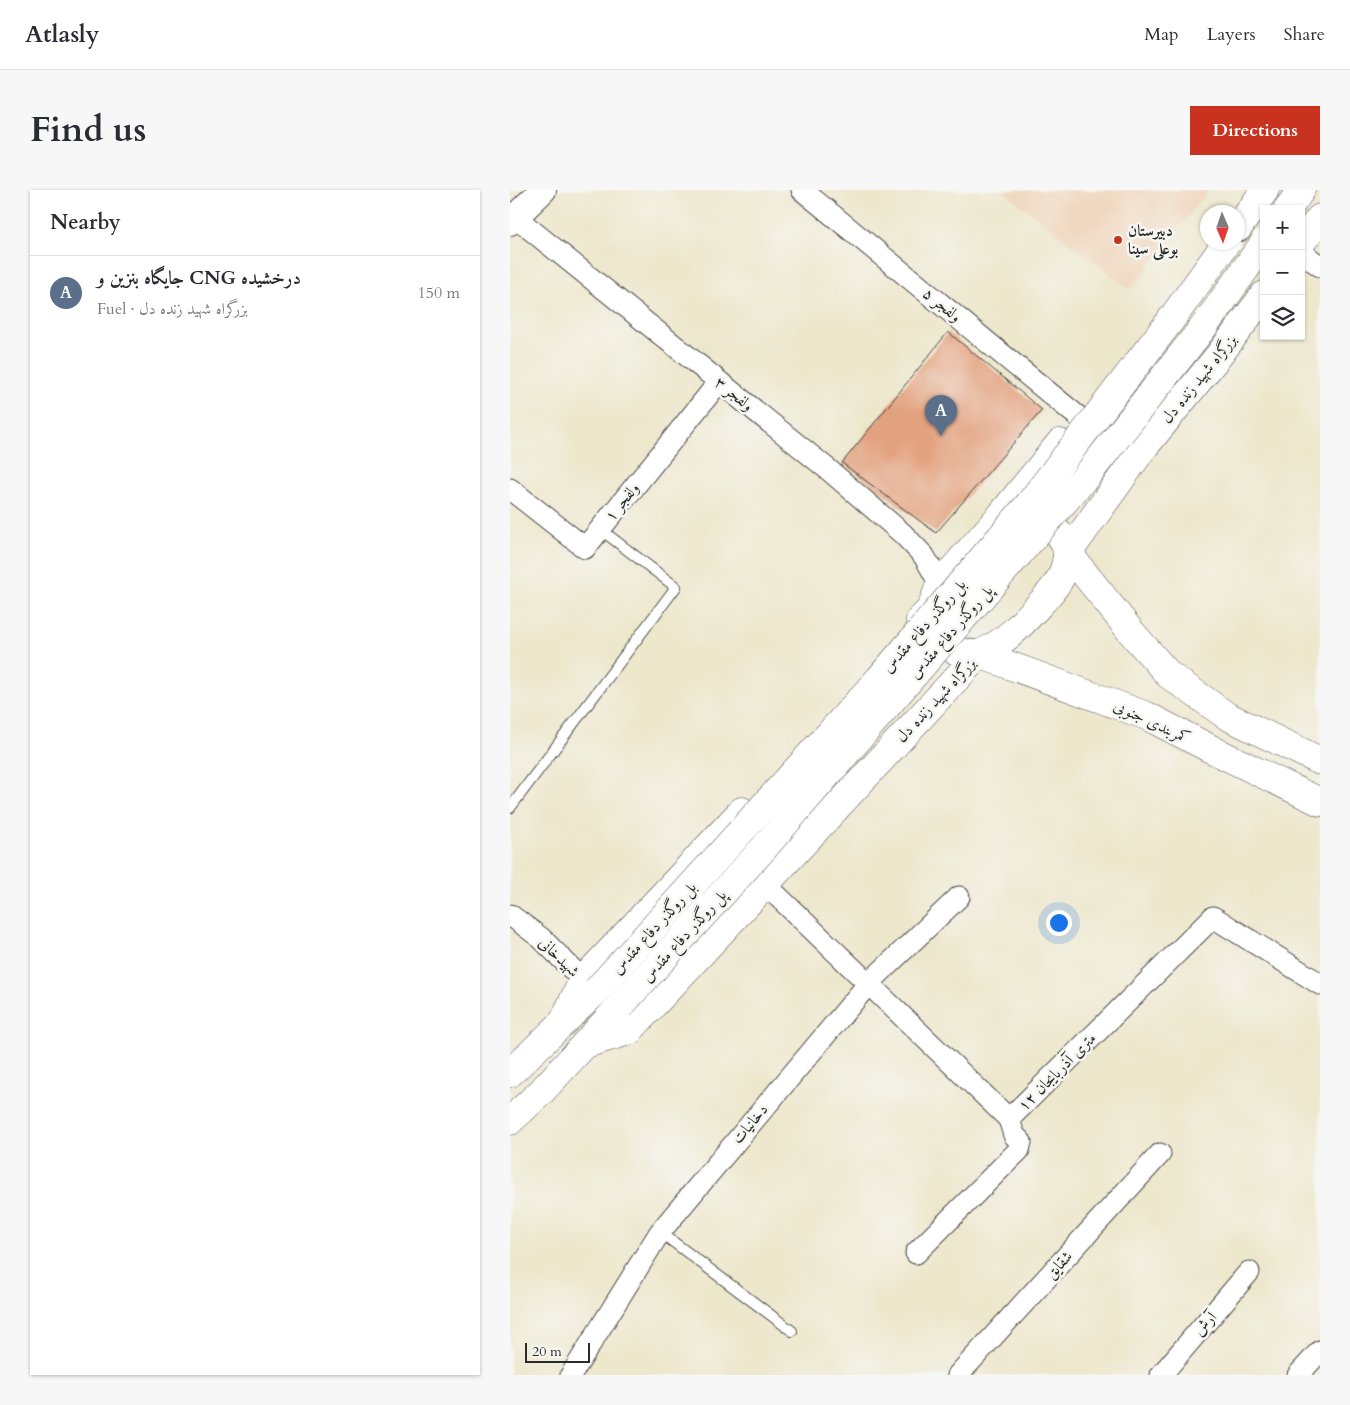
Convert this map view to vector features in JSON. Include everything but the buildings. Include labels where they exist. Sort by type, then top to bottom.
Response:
[{"type":"main road","points":[[1238,205],[1249,190]]},
{"type":"main road","points":[[1245,218],[1265,190]]},
{"type":"main road","points":[[1291,205],[1301,190]]},
{"type":"main road","points":[[1305,238],[1320,218]]},
{"type":"main road","name":"پل روگذر دفاع مقدس","points":[[585,1044],[769,842],[1088,474],[1205,324],[1260,248]]},
{"type":"main road","points":[[510,1073],[564,1020],[590,985],[873,670],[1082,419],[1205,250]]},
{"type":"main road","name":"بل روگذر دفاع مقدس","points":[[590,985],[879,679],[1030,504],[1164,329],[1221,250]]},
{"type":"main road","name":"بزرگراه شهید زنده دل","points":[[585,1044],[628,1031],[978,654],[992,648],[1008,637],[1057,585],[1063,573],[1068,553],[1141,451],[1220,354],[1260,300]]},
{"type":"main road","points":[[1082,419],[1084,438],[1087,445],[1105,460],[1120,462],[1135,456],[1141,451]]},
{"type":"main road","points":[[1001,516],[1019,512],[1044,519],[1057,530],[1064,541],[1068,553],[1132,634],[1169,675],[1227,716],[1320,761]]},
{"type":"main road","name":"کمربندی جنوبی","points":[[935,596],[934,632],[954,650],[964,654],[978,654],[1147,716],[1320,802]]},
{"type":"main road","points":[[873,670],[894,668],[908,673],[915,678],[929,699],[929,708]]},
{"type":"main road","points":[[1211,749],[1227,716]]},
{"type":"main road","points":[[510,1121],[541,1092],[585,1044]]},
{"type":"street","points":[[512,219],[543,190]]},
{"type":"street","name":"ولفجر ۵","points":[[802,190],[1082,419]]},
{"type":"street","name":"ولفجر ۳","points":[[512,219],[830,471],[903,534],[924,556],[935,596]]},
{"type":"street","points":[[1305,255],[1320,266]]},
{"type":"street","name":"ولفجر ۱","points":[[510,489],[585,548],[719,382]]},
{"type":"street","name":"۱۲ متری آذربایجان","points":[[765,884],[1009,1119],[1213,917],[1320,984]]},
{"type":"street","name":"دخانیات","points":[[571,1375],[660,1232],[869,983],[959,897]]},
{"type":"street","name":"شهیدخانی","points":[[510,915],[541,938],[590,985]]},
{"type":"street","points":[[916,1253],[1019,1150],[1021,1142],[1014,1135],[1009,1119]]},
{"type":"street","name":"شقایق","points":[[958,1375],[1160,1154]]},
{"type":"street","name":"آرش","points":[[1160,1375],[1249,1272]]},
{"type":"street","points":[[1298,1375],[1320,1350]]},
{"type":"lane","points":[[510,808],[676,587],[600,529]]},
{"type":"lane","points":[[660,1232],[792,1331]]},
{"type":"shaded area","name":"دبیرستان بوعلی سینا","points":[[1002,190],[1209,190],[1130,290]]},
{"type":"place","name":"دبیرستان بوعلی سینا","points":[[1118,240]]},
{"type":"place","name":"جایگاه بنزین و CNG درخشیده","points":[[941,436]]}]
